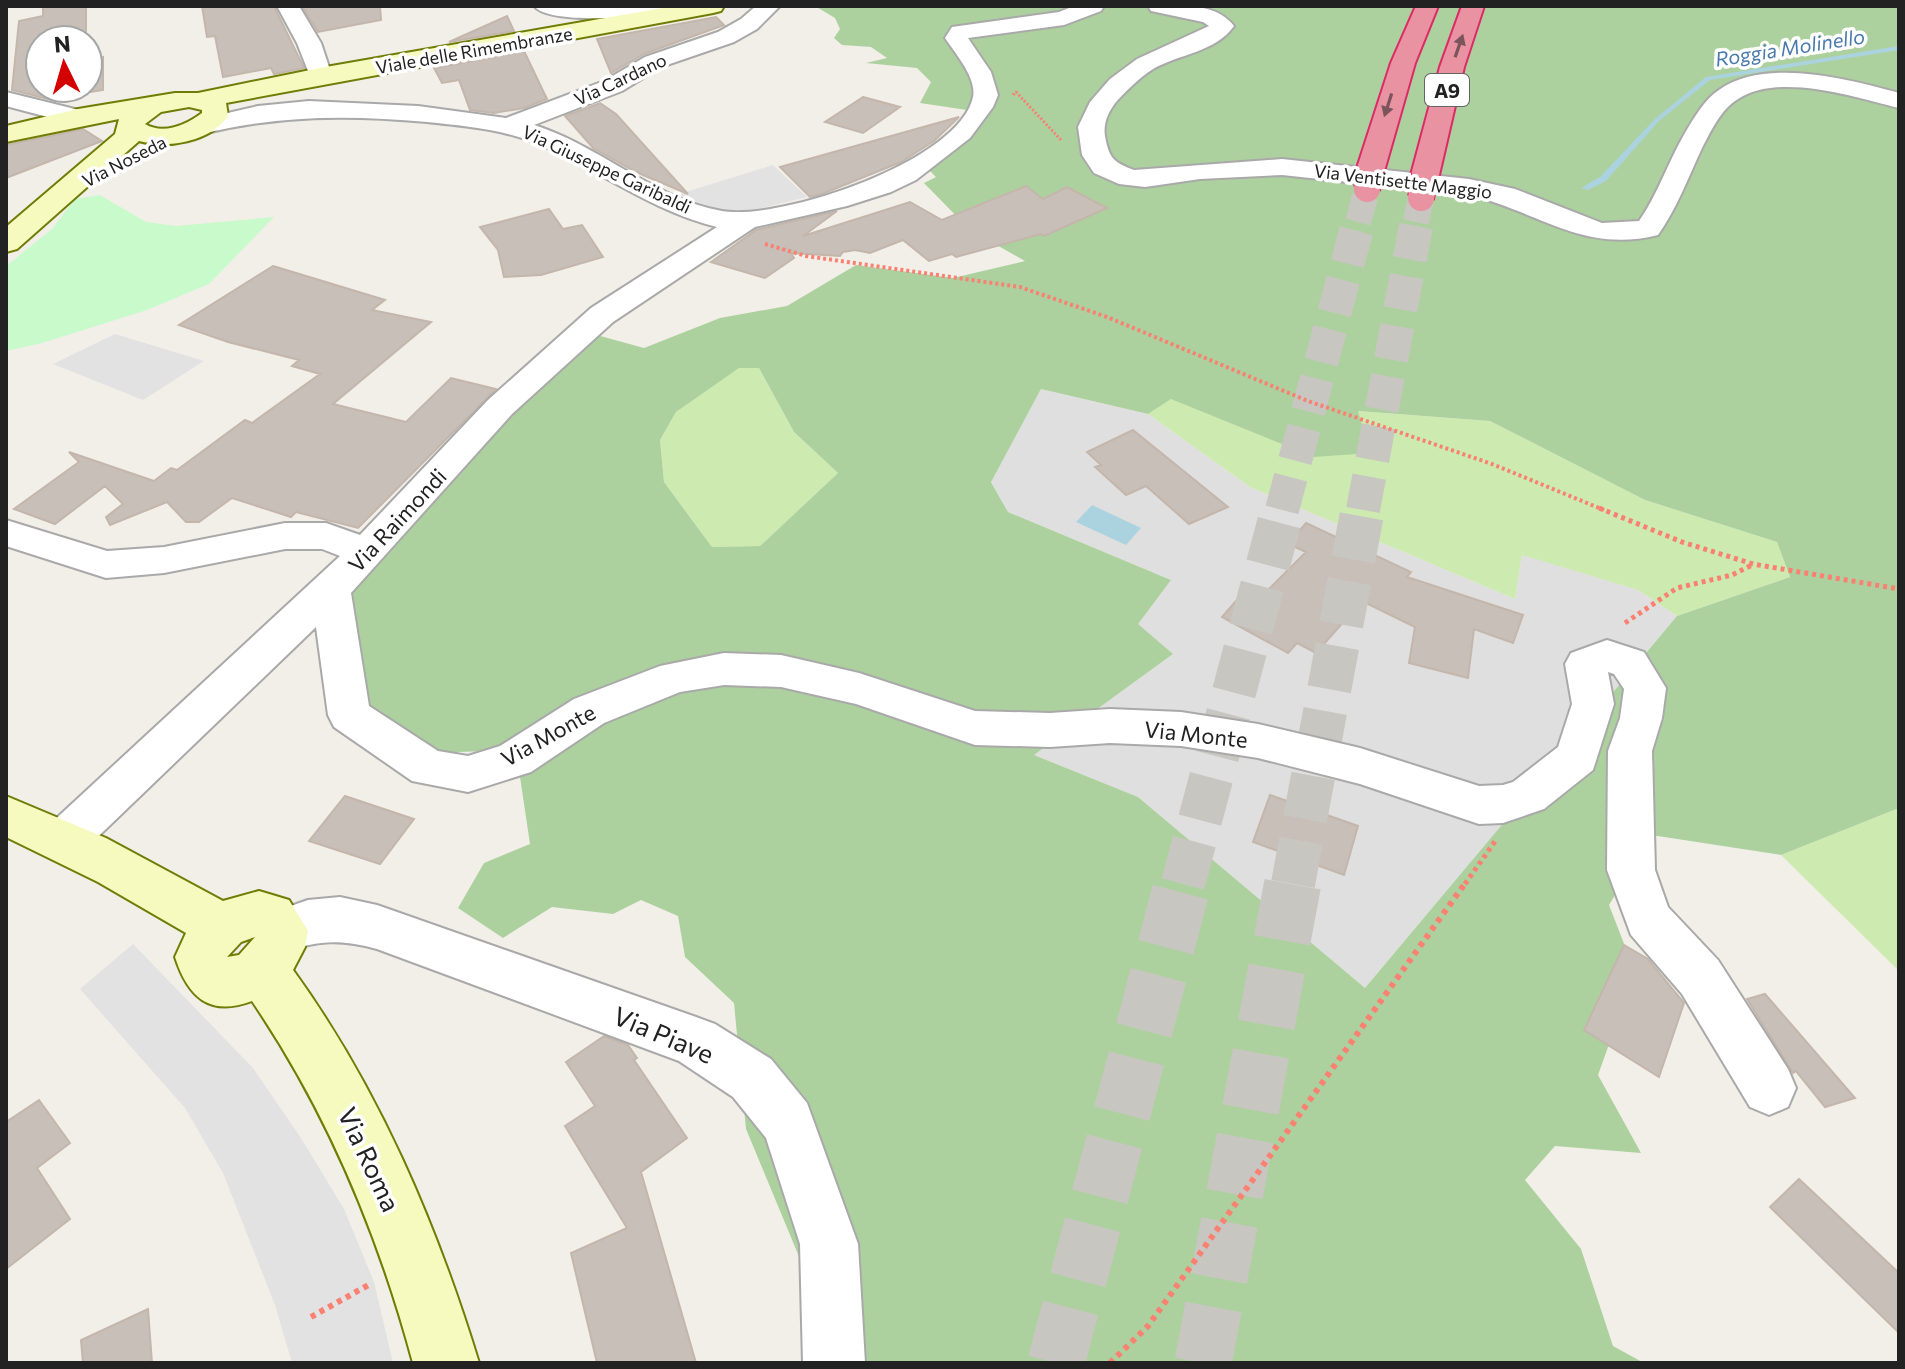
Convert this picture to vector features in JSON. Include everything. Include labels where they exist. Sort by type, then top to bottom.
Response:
[{"type":"highway","name":"A9","points":[[1369,178],[1403,63],[1427,6]]},
{"type":"highway","name":"A9","points":[[1423,187],[1452,67],[1473,6]]},
{"type":"main road","name":"Viale delle Rimembranze","points":[[229,109],[320,76],[713,6]]},
{"type":"main road","points":[[6,134],[78,117],[175,100],[229,109]]},
{"type":"main road","name":"Via Noseda","points":[[6,243],[128,137],[132,119],[153,106]]},
{"type":"main road","points":[[131,127],[147,135],[229,109]]},
{"type":"main road","name":"Via Noseda","points":[[69,191],[118,161],[229,109]]},
{"type":"main road","points":[[6,816],[64,840],[221,927],[233,919],[259,914],[278,922],[272,951]]},
{"type":"main road","name":"Via Roma","points":[[272,951],[297,1018],[364,1138],[431,1306],[446,1363]]},
{"type":"street","points":[[288,6],[309,43],[320,76]]},
{"type":"street","points":[[545,6],[597,13],[682,6]]},
{"type":"street","name":"Via Cardano","points":[[510,125],[613,86],[653,62],[726,37],[749,24],[769,6]]},
{"type":"street","points":[[738,227],[895,181],[938,153],[976,115],[986,95],[979,72],[956,38],[960,32],[1064,18],[1093,6]]},
{"type":"street","points":[[1114,173],[1103,167],[1095,155],[1091,127],[1099,107],[1119,84],[1145,64],[1209,37],[1223,26],[1210,17],[1159,6]]},
{"type":"street","name":"Via Ventisette Maggio","points":[[1114,173],[1145,179],[1200,171],[1282,167],[1469,187],[1532,205],[1587,228],[1626,233],[1648,229],[1659,215],[1695,137],[1731,92],[1771,82],[1825,82],[1899,101]]},
{"type":"street","points":[[6,99],[78,117]]},
{"type":"street","name":"Via Giuseppe Garibaldi","points":[[229,109],[336,107],[510,125],[551,140],[660,196],[738,227]]},
{"type":"street","name":"Via Raimondi","points":[[64,840],[331,590],[500,407],[597,320],[738,227]]},
{"type":"street","points":[[6,533],[106,565],[164,560],[285,536],[326,536],[368,552]]},
{"type":"street","name":"Via Monte","points":[[331,590],[349,715],[428,768],[468,774],[515,759],[589,711],[675,677],[724,669],[781,671],[859,689],[975,728],[1050,730],[1110,726],[1181,729],[1258,741],[1331,759],[1479,805],[1503,804],[1528,796],[1577,757],[1593,704],[1586,664],[1607,655],[1629,663],[1645,688],[1641,718],[1630,751],[1631,870],[1648,920],[1700,977],[1769,1088]]},
{"type":"street","name":"Via Piave","points":[[272,951],[306,921],[339,916],[696,1042],[752,1078],[788,1122],[829,1244],[834,1363]]},
{"type":"path","points":[[1006,102],[1016,92],[1087,168],[1114,173]]},
{"type":"path","points":[[738,227],[806,256],[1020,287],[1107,317],[1308,401],[1492,464],[1682,542],[1753,564],[1899,589]]},
{"type":"path","points":[[1625,623],[1660,595],[1698,581],[1735,576],[1753,564]]},
{"type":"path","points":[[1110,1363],[1148,1326],[1528,796]]},
{"type":"shaded area","points":[[773,165],[807,197],[746,212],[724,211],[676,195]]},
{"type":"shaded area","points":[[115,334],[204,361],[143,400],[53,364]]},
{"type":"shaded area","points":[[1041,389],[1148,414],[1250,487],[1515,599],[1522,554],[1638,590],[1677,616],[1365,988],[1138,797],[1034,755],[1173,654],[1137,624],[1171,580],[1008,512],[991,481]]},
{"type":"shaded area","points":[[133,944],[253,1068],[301,1138],[344,1209],[374,1282],[393,1363],[292,1363],[275,1305],[223,1173],[185,1108],[80,989]]},
{"type":"green space","points":[[815,6],[1899,6],[1899,808],[1781,855],[1651,835],[1609,905],[1635,972],[1598,1075],[1641,1153],[1555,1146],[1525,1180],[1581,1249],[1613,1346],[1644,1363],[825,1363],[815,1295],[746,1129],[734,1003],[685,957],[678,916],[641,900],[613,914],[552,907],[503,938],[458,908],[484,863],[530,844],[516,750],[429,753],[357,697],[348,594],[462,449],[593,334],[644,348],[720,318],[787,306],[856,265],[953,278],[1025,261],[970,230],[924,183],[936,177],[927,168],[950,154],[967,110],[920,103],[931,82],[917,68],[866,63],[887,58],[871,47],[842,45],[834,38],[840,29],[835,18]],"holes":[[[739,368],[759,368],[794,432],[838,473],[760,546],[712,547],[664,482],[660,440],[676,412]],[[1041,389],[1148,414],[1171,399],[1314,457],[1370,453],[1358,411],[1490,421],[1645,500],[1777,542],[1790,577],[1677,616],[1365,988],[1138,797],[1034,755],[1173,654],[1138,624],[1171,580],[1008,512],[991,482]]]},
{"type":"green space","points":[[100,195],[146,222],[176,226],[274,217],[209,284],[147,310],[6,351],[6,266],[52,229],[75,199]]},
{"type":"green space","points":[[738,368],[759,368],[794,432],[838,473],[760,546],[712,547],[664,482],[660,440],[676,412]]},
{"type":"green space","points":[[1171,398],[1314,457],[1357,411],[1490,421],[1645,500],[1777,542],[1790,577],[1677,616],[1638,590],[1522,555],[1515,599],[1250,487],[1148,414]]},
{"type":"green space","points":[[1899,808],[1899,971],[1781,855]]},
{"type":"water","points":[[1092,505],[1141,528],[1126,545],[1076,522]]},
{"type":"building","points":[[43,6],[86,6],[86,24],[24,24],[24,93],[12,90],[19,21],[43,16]]},
{"type":"building","points":[[202,6],[274,6],[304,68],[274,74],[271,68],[223,77],[215,36],[207,37]]},
{"type":"building","points":[[302,6],[380,6],[381,20],[318,32]]},
{"type":"building","points":[[507,16],[514,31],[449,42]]},
{"type":"building","points":[[716,17],[724,25],[644,54],[611,73],[597,39]]},
{"type":"building","points":[[524,51],[547,99],[524,108],[494,113],[470,110],[459,80],[442,83],[434,68]]},
{"type":"building","points":[[863,97],[900,107],[863,133],[825,122]]},
{"type":"building","points":[[600,103],[616,114],[688,194],[636,172],[593,148],[565,116]]},
{"type":"building","points":[[959,117],[934,141],[901,162],[822,194],[810,197],[780,167]]},
{"type":"building","points":[[83,129],[102,141],[6,178],[6,145]]},
{"type":"building","points":[[1026,186],[1043,199],[1067,187],[1107,208],[1044,236],[1041,234],[956,257],[952,254],[929,261],[903,240],[870,253],[855,250],[843,252],[840,256],[791,253],[794,258],[765,278],[711,262],[756,230],[837,211],[803,236],[910,202],[942,220]]},
{"type":"building","points":[[549,209],[563,229],[582,225],[603,257],[541,275],[504,277],[498,250],[480,227]]},
{"type":"building","points":[[273,266],[385,300],[372,310],[431,322],[333,404],[406,422],[451,378],[496,389],[358,528],[296,512],[291,517],[232,498],[199,522],[186,522],[167,502],[110,525],[106,517],[123,504],[105,486],[55,524],[14,509],[79,462],[69,452],[154,481],[171,468],[177,470],[245,420],[252,423],[320,374],[292,366],[299,360],[228,342],[179,325]]},
{"type":"building","points":[[1133,430],[1228,507],[1189,524],[1146,486],[1126,495],[1095,467],[1101,465],[1087,452]]},
{"type":"building","points":[[1306,523],[1411,572],[1407,577],[1523,615],[1513,643],[1474,629],[1468,678],[1409,663],[1415,627],[1362,601],[1316,653],[1297,643],[1288,653],[1222,617],[1249,586],[1264,594],[1306,552],[1288,544]]},
{"type":"building","points":[[1270,795],[1358,826],[1344,875],[1253,842]]},
{"type":"building","points":[[345,796],[414,819],[380,864],[309,841]]},
{"type":"building","points":[[1624,945],[1648,959],[1684,1003],[1659,1077],[1584,1030]]},
{"type":"building","points":[[1765,994],[1855,1098],[1825,1107],[1796,1071],[1793,1073],[1747,999]]},
{"type":"building","points":[[604,1036],[628,1045],[637,1058],[634,1060],[687,1138],[641,1172],[696,1363],[597,1363],[571,1253],[627,1228],[565,1126],[595,1106],[566,1062]]},
{"type":"building","points":[[39,1100],[70,1143],[37,1168],[70,1219],[6,1269],[6,1122]]},
{"type":"building","points":[[1799,1179],[1899,1273],[1899,1333],[1770,1207]]},
{"type":"building","points":[[148,1309],[152,1363],[83,1363],[81,1340]]},
{"type":"waterway","name":"Roggia Molinello","points":[[1585,188],[1603,179],[1657,120],[1708,78],[1899,48]]},
{"type":"tunnel","points":[[1358,222],[1367,189]]},
{"type":"tunnel","points":[[1416,222],[1421,198]]},
{"type":"tunnel","points":[[1282,510],[1359,220]]},
{"type":"tunnel","points":[[1363,510],[1417,220]]},
{"type":"tunnel","points":[[1183,884],[1283,508]]},
{"type":"tunnel","points":[[1293,884],[1363,508]]},
{"type":"tunnel","points":[[1056,1363],[1183,882]]},
{"type":"tunnel","points":[[1203,1363],[1293,882]]}]
